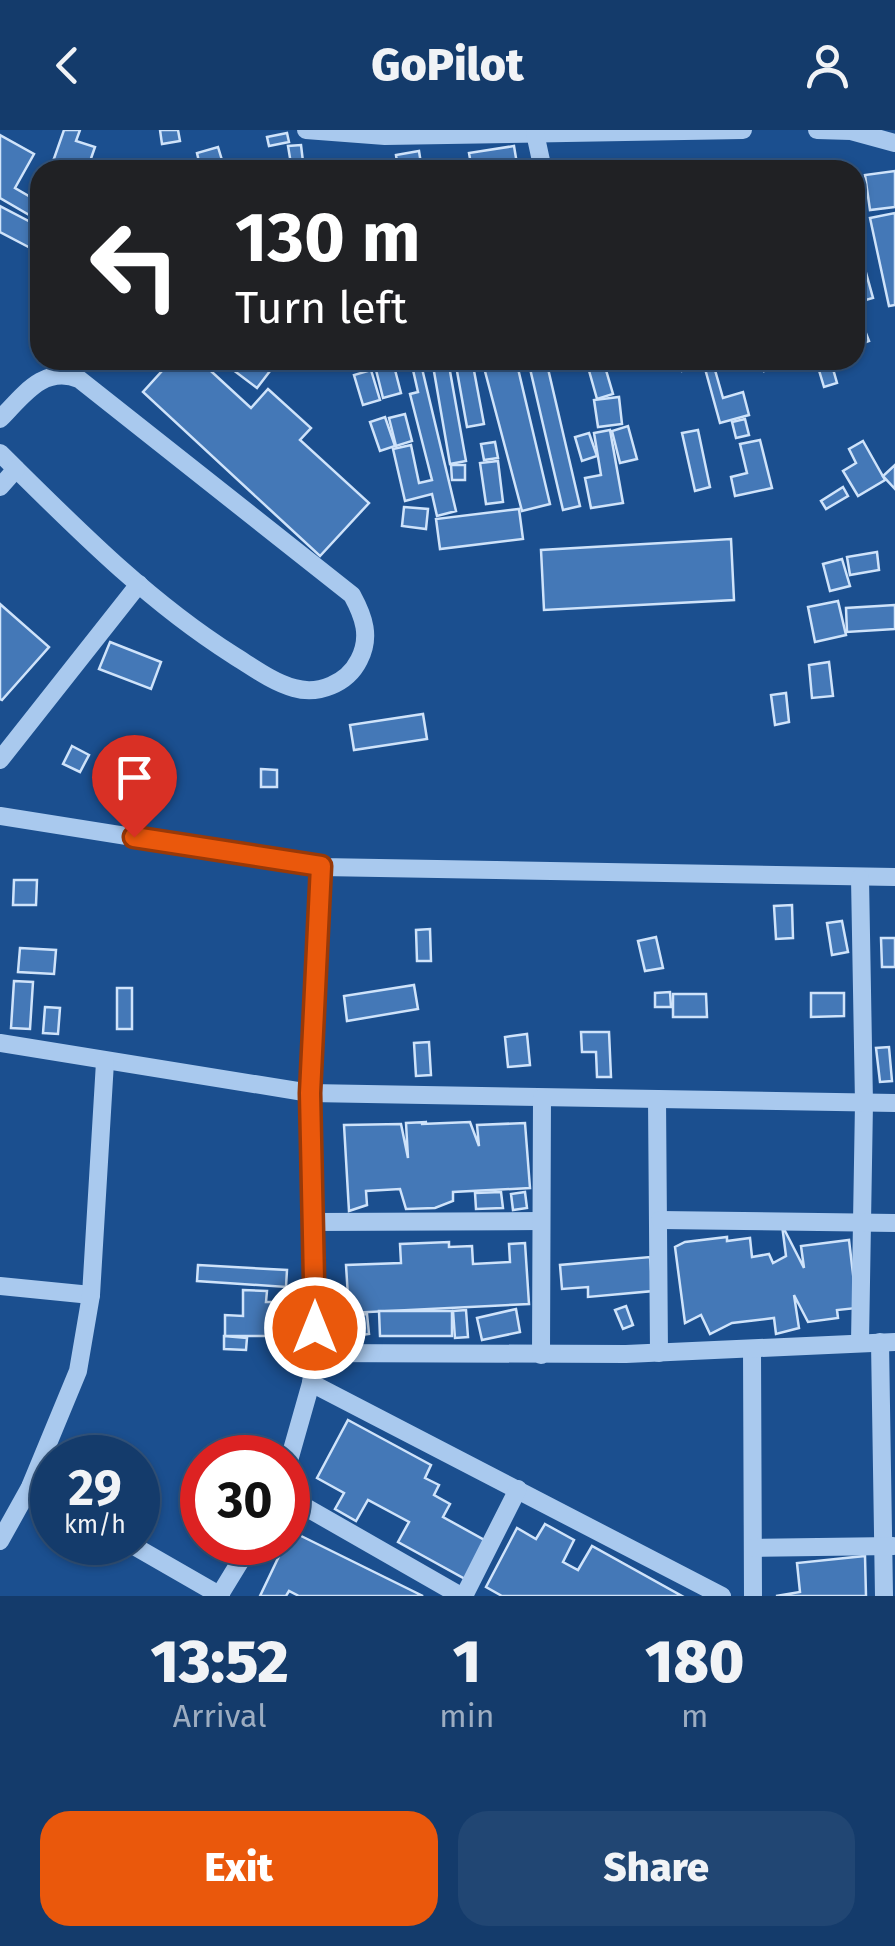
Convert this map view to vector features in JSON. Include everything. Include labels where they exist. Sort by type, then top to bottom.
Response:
[{"type":"street","points":[[306,130],[385,136],[743,130]]},
{"type":"street","points":[[817,130],[851,130],[895,143]]},
{"type":"street","points":[[535,133],[541,160]]},
{"type":"street","points":[[0,419],[39,381],[66,374],[79,379],[352,595],[366,629],[357,665],[329,688],[293,688],[224,650],[139,584],[0,454]]},
{"type":"street","points":[[0,488],[16,470]]},
{"type":"street","points":[[0,760],[139,584]]},
{"type":"street","points":[[0,816],[321,866],[895,877]]},
{"type":"street","points":[[296,1435],[315,1353],[310,1093],[321,866]]},
{"type":"street","points":[[860,878],[864,1102],[860,1342]]},
{"type":"street","points":[[0,1043],[310,1093],[895,1104]]},
{"type":"street","points":[[52,1435],[78,1371],[91,1295],[105,1062]]},
{"type":"street","points":[[541,1355],[542,1098]]},
{"type":"street","points":[[657,1099],[659,1353]]},
{"type":"street","points":[[660,1220],[895,1223]]},
{"type":"street","points":[[314,1222],[542,1222]]},
{"type":"street","points":[[0,1286],[91,1295]]},
{"type":"street","points":[[315,1353],[659,1353],[888,1342],[889,1546],[884,1596]]},
{"type":"street","points":[[752,1350],[753,1596]]},
{"type":"street","points":[[311,1382],[518,1488],[698,1590],[722,1596]]},
{"type":"street","points":[[0,1542],[30,1487]]},
{"type":"street","points":[[310,1509],[463,1596],[518,1488]]},
{"type":"street","points":[[753,1548],[889,1546]]},
{"type":"street","points":[[160,1561],[220,1596],[238,1565]]},
{"type":"building","points":[[64,130],[80,130],[76,141],[95,147],[90,160],[54,160]]},
{"type":"building","points":[[160,130],[178,130],[180,141],[162,144]]},
{"type":"building","points":[[287,133],[289,142],[269,146],[267,137]]},
{"type":"building","points":[[0,135],[34,154],[15,188],[30,197],[30,215],[0,198]]},
{"type":"building","points":[[301,145],[303,160],[290,160],[288,146]]},
{"type":"building","points":[[514,146],[516,160],[470,160],[469,153]]},
{"type":"building","points":[[218,147],[222,160],[199,160],[197,153]]},
{"type":"building","points":[[419,151],[420,160],[397,160],[396,155]]},
{"type":"building","points":[[895,171],[895,207],[870,210],[865,175]]},
{"type":"building","points":[[0,206],[30,222],[30,248],[0,232]]},
{"type":"building","points":[[895,213],[895,305],[889,306],[870,218]]},
{"type":"building","points":[[865,269],[873,298],[865,300]]},
{"type":"building","points":[[163,370],[210,370],[251,408],[268,389],[311,428],[300,440],[369,503],[320,556],[143,392]]},
{"type":"building","points":[[233,370],[270,371],[257,388]]},
{"type":"building","points":[[371,370],[380,400],[363,405],[354,375]]},
{"type":"building","points":[[376,370],[395,370],[401,393],[383,398]]},
{"type":"building","points":[[413,370],[422,370],[456,511],[437,516],[432,494],[405,501],[393,449],[411,445],[419,483],[432,480],[410,394],[418,392]]},
{"type":"building","points":[[434,370],[450,370],[466,461],[450,464]]},
{"type":"building","points":[[457,370],[474,370],[484,424],[467,427]]},
{"type":"building","points":[[485,370],[518,370],[550,504],[522,511]]},
{"type":"building","points":[[530,370],[548,370],[580,506],[563,510]]},
{"type":"building","points":[[589,370],[606,370],[613,394],[597,399]]},
{"type":"building","points":[[705,370],[715,370],[723,398],[743,392],[749,415],[720,423]]},
{"type":"building","points":[[819,370],[833,370],[837,383],[824,387]]},
{"type":"building","points":[[619,397],[622,424],[598,427],[594,400]]},
{"type":"building","points":[[405,414],[412,441],[396,446],[389,418]]},
{"type":"building","points":[[385,417],[395,446],[380,451],[370,422]]},
{"type":"building","points":[[745,419],[749,435],[736,438],[732,422]]},
{"type":"building","points":[[628,426],[637,459],[620,463],[612,431]]},
{"type":"building","points":[[610,430],[623,503],[591,508],[585,478],[601,475],[594,433]]},
{"type":"building","points":[[698,430],[710,487],[695,491],[682,433]]},
{"type":"building","points":[[589,433],[597,456],[582,461],[575,437]]},
{"type":"building","points":[[760,440],[772,488],[735,496],[731,477],[747,473],[740,444]]},
{"type":"building","points":[[863,441],[885,480],[858,496],[843,471],[856,463],[849,449]]},
{"type":"building","points":[[495,442],[498,458],[484,460],[481,444]]},
{"type":"building","points":[[498,461],[503,502],[486,504],[480,463]]},
{"type":"building","points":[[451,465],[465,465],[465,480],[452,480]]},
{"type":"building","points":[[895,465],[895,489],[883,476]]},
{"type":"building","points":[[843,487],[848,496],[826,509],[821,501]]},
{"type":"building","points":[[404,507],[428,509],[426,529],[402,526]]},
{"type":"building","points":[[519,509],[523,539],[440,549],[436,519]]},
{"type":"building","points":[[731,539],[734,600],[544,610],[541,550]]},
{"type":"building","points":[[877,552],[879,570],[850,575],[847,557]]},
{"type":"building","points":[[842,559],[850,586],[830,591],[823,564]]},
{"type":"building","points":[[838,601],[846,635],[815,642],[808,607]]},
{"type":"building","points":[[0,604],[49,647],[2,700],[0,699]]},
{"type":"building","points":[[895,605],[895,629],[847,632],[846,608]]},
{"type":"building","points":[[110,642],[161,662],[151,689],[99,669]]},
{"type":"building","points":[[829,662],[833,696],[812,698],[809,665]]},
{"type":"building","points":[[786,693],[789,722],[775,725],[771,695]]},
{"type":"building","points":[[423,714],[427,739],[354,750],[350,725]]},
{"type":"building","points":[[72,746],[89,755],[80,772],[63,764]]},
{"type":"building","points":[[261,769],[277,770],[277,787],[261,787]]},
{"type":"building","points":[[14,880],[37,880],[36,905],[13,905]]},
{"type":"building","points":[[792,905],[793,938],[776,939],[774,906]]},
{"type":"building","points":[[842,921],[848,952],[832,955],[827,923]]},
{"type":"building","points":[[430,929],[431,961],[417,961],[416,930]]},
{"type":"building","points":[[656,937],[663,968],[645,971],[638,941]]},
{"type":"building","points":[[881,938],[895,938],[895,967],[882,967]]},
{"type":"building","points":[[20,948],[56,950],[54,974],[18,972]]},
{"type":"building","points":[[14,981],[33,982],[30,1029],[11,1028]]},
{"type":"building","points":[[414,985],[418,1009],[347,1021],[344,996]]},
{"type":"building","points":[[117,988],[132,988],[132,1029],[117,1029]]},
{"type":"building","points":[[670,992],[671,1007],[655,1007],[655,993]]},
{"type":"building","points":[[811,993],[844,993],[844,1016],[811,1017]]},
{"type":"building","points":[[673,994],[706,994],[707,1017],[673,1017]]},
{"type":"building","points":[[45,1007],[60,1008],[58,1034],[43,1033]]},
{"type":"building","points":[[581,1032],[609,1032],[611,1077],[597,1077],[596,1052],[582,1052]]},
{"type":"building","points":[[527,1034],[530,1065],[508,1067],[505,1037]]},
{"type":"building","points":[[429,1042],[431,1075],[416,1076],[414,1043]]},
{"type":"building","points":[[889,1047],[892,1081],[880,1082],[876,1048]]},
{"type":"building","points":[[427,1122],[421,1124],[470,1122],[479,1146],[477,1125],[525,1123],[530,1188],[453,1192],[453,1201],[435,1208],[406,1209],[400,1189],[366,1191],[367,1205],[349,1211],[344,1125],[401,1124],[408,1158],[406,1123]]},
{"type":"building","points":[[501,1192],[503,1208],[476,1209],[475,1193]]},
{"type":"building","points":[[525,1192],[527,1208],[513,1210],[511,1194]]},
{"type":"building","points":[[782,1225],[804,1268],[801,1246],[849,1240],[857,1308],[837,1310],[838,1318],[808,1322],[794,1295],[799,1328],[776,1334],[774,1318],[732,1323],[710,1334],[701,1315],[685,1323],[675,1247],[685,1242],[750,1238],[752,1257],[769,1254],[773,1263],[786,1256]]},
{"type":"building","points":[[449,1242],[449,1247],[472,1246],[473,1264],[510,1262],[509,1244],[525,1243],[529,1304],[349,1313],[346,1265],[401,1263],[400,1244]]},
{"type":"building","points":[[650,1257],[653,1291],[588,1297],[588,1287],[562,1289],[560,1265]]},
{"type":"building","points":[[198,1265],[287,1270],[286,1287],[197,1281]]},
{"type":"building","points":[[243,1290],[267,1291],[266,1302],[284,1302],[284,1336],[225,1336],[225,1315],[243,1316]]},
{"type":"building","points":[[626,1306],[633,1325],[623,1329],[615,1310]]},
{"type":"building","points":[[516,1309],[520,1332],[482,1340],[477,1318]]},
{"type":"building","points":[[466,1310],[468,1337],[455,1338],[453,1311]]},
{"type":"building","points":[[379,1311],[452,1311],[452,1336],[380,1336]]},
{"type":"building","points":[[367,1314],[369,1334],[347,1337],[344,1317]]},
{"type":"building","points":[[224,1336],[247,1338],[246,1350],[224,1349]]},
{"type":"building","points":[[348,1420],[431,1465],[425,1478],[439,1485],[434,1495],[450,1504],[443,1517],[488,1542],[467,1580],[398,1542],[409,1522],[368,1500],[356,1521],[335,1509],[344,1493],[317,1478]]},
{"type":"building","points":[[545,1524],[574,1540],[563,1562],[578,1570],[592,1546],[682,1596],[502,1596],[486,1587],[517,1528],[536,1539]]},
{"type":"building","points":[[310,1540],[423,1596],[299,1596],[289,1591],[286,1596],[260,1596],[275,1565],[310,1565]]},
{"type":"building","points":[[865,1556],[866,1596],[776,1596],[800,1592],[797,1563]]},
{"type":"route","points":[[134,837],[321,866],[310,1093],[315,1328]]}]
